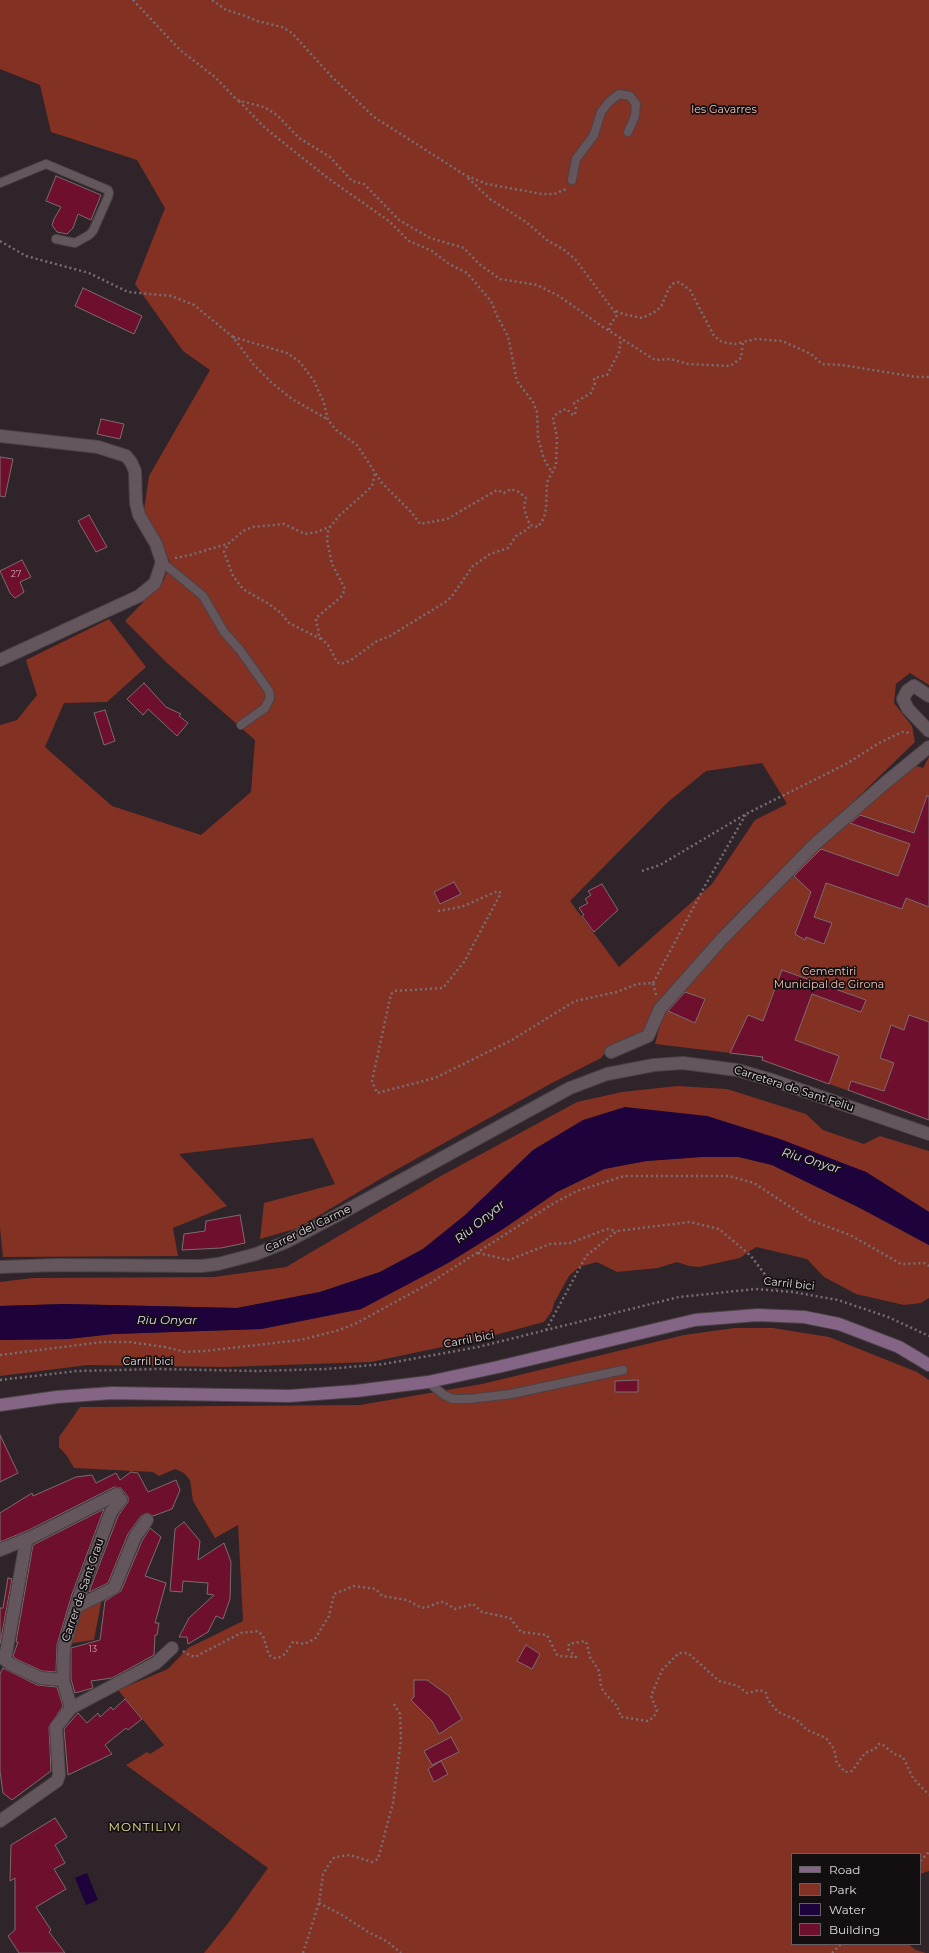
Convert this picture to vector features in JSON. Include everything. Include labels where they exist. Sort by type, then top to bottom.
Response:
[{"type":"main road","points":[[0,1405],[56,1397],[112,1393],[289,1396],[356,1391],[428,1382],[498,1367],[695,1320],[756,1315],[786,1315],[839,1324],[899,1347],[929,1365]]},
{"type":"street","points":[[0,436],[98,447],[126,456],[131,462],[135,471],[136,503],[139,515],[156,544],[162,560],[155,583],[139,596],[0,660]]},
{"type":"street","points":[[923,732],[903,699],[907,691],[914,686],[929,696]]},
{"type":"street","points":[[611,1052],[648,1036],[660,1009],[721,940],[814,845],[929,747]]},
{"type":"street","name":"Carretera de Sant Feliu","points":[[586,1082],[628,1069],[654,1065],[683,1063],[708,1065],[737,1070],[772,1080],[929,1134]]},
{"type":"street","name":"Carrer del Carme","points":[[0,1267],[57,1265],[201,1266],[218,1264],[256,1254],[301,1235],[558,1094],[586,1082]]},
{"type":"street","name":"Carrer de Sant Grau","points":[[71,1708],[63,1680],[64,1648],[76,1607],[111,1512],[119,1497],[92,1508]]},
{"type":"street","points":[[0,1550],[32,1537],[92,1508],[109,1518]]},
{"type":"street","points":[[76,1607],[114,1588],[135,1537],[147,1520]]},
{"type":"street","points":[[26,1542],[3,1658],[12,1665],[40,1678],[63,1680]]},
{"type":"street","points":[[0,1821],[57,1781],[59,1775],[56,1727],[71,1708],[156,1663],[170,1650]]},
{"type":"lane","points":[[572,180],[576,159],[594,136],[601,112],[609,102],[619,94],[630,96],[636,104],[635,116],[628,132]]},
{"type":"lane","points":[[0,183],[46,164],[108,190],[108,197],[93,231],[89,235],[75,243],[56,239]]},
{"type":"lane","points":[[162,560],[204,596],[224,632],[240,650],[269,691],[270,698],[265,708],[241,725]]},
{"type":"lane","points":[[428,1382],[448,1397],[453,1399],[469,1399],[511,1394],[623,1370]]},
{"type":"path","points":[[134,0],[180,50],[215,77],[265,128],[329,179],[389,221],[409,241],[432,251],[449,264],[467,273],[491,300],[498,318],[508,336],[517,381],[533,402],[536,412],[538,438],[544,459],[551,471]]},
{"type":"path","points":[[212,0],[226,10],[257,21],[282,27],[292,33],[331,76],[374,117],[465,175],[487,184],[542,194],[554,194],[561,192],[567,188],[572,180]]},
{"type":"path","points":[[237,100],[264,107],[277,115],[299,138],[330,157],[352,181],[364,184],[399,220],[430,238],[464,248],[480,264],[500,279],[537,285],[559,296],[609,331],[655,360],[671,359],[688,364],[730,366],[741,358],[743,342]]},
{"type":"path","points":[[465,175],[490,199],[526,222],[548,241],[563,248],[575,259],[617,315],[610,325],[609,331]]},
{"type":"path","points":[[0,241],[26,256],[89,273],[128,292],[171,296],[187,301],[201,310],[233,337],[254,365],[272,383],[292,399],[328,419]]},
{"type":"path","points":[[615,311],[642,318],[653,314],[661,307],[669,288],[674,283],[680,282],[690,290],[714,336],[722,342],[735,344],[756,339],[782,341],[811,354],[822,364],[842,365],[916,377],[929,377]]},
{"type":"path","points":[[233,337],[286,353],[300,362],[314,381],[324,403],[328,419],[336,430],[357,445],[376,474],[420,524],[447,519],[496,490],[504,493],[511,489],[519,492],[526,498],[524,506],[530,525]]},
{"type":"path","points":[[530,525],[538,526],[544,518],[547,482],[551,471],[556,465],[557,437],[553,419],[555,415],[567,409],[571,414],[575,415],[576,407],[574,403],[591,393],[595,383],[594,378],[607,375],[619,352],[621,339]]},
{"type":"path","points":[[376,474],[372,486],[348,507],[330,526],[317,532],[305,534],[284,524],[253,527],[243,531],[228,544],[224,552],[228,566],[243,589],[269,604],[281,613],[289,623],[321,639],[328,645],[337,662],[341,664],[351,660],[376,641],[390,636],[447,601],[473,566],[490,554],[508,548],[516,536],[528,529],[530,525]]},
{"type":"path","points":[[321,639],[319,636],[316,618],[328,610],[340,597],[344,589],[332,564],[327,540],[330,526]]},
{"type":"path","points":[[162,560],[182,557],[228,544]]},
{"type":"path","points":[[642,871],[660,865],[746,814],[848,763],[885,740],[902,732],[923,732]]},
{"type":"path","points":[[660,1009],[653,983],[706,884],[746,814]]},
{"type":"path","points":[[438,911],[461,907],[498,891],[501,893],[464,962],[443,988],[395,992],[390,994],[372,1080],[377,1093],[435,1078],[512,1040],[575,1001],[617,992],[637,984],[653,983]]},
{"type":"path","points":[[0,1356],[102,1342],[129,1342],[165,1347],[185,1352],[300,1340],[336,1331],[355,1324],[430,1283],[554,1203],[577,1191],[598,1183],[624,1176],[729,1176],[754,1183],[810,1220],[850,1236],[900,1264],[924,1263],[929,1266]]},
{"type":"path","points":[[477,1253],[509,1260],[550,1244],[570,1243],[607,1229],[617,1231],[690,1222],[719,1229],[751,1256],[776,1290]]},
{"type":"path","points":[[546,1330],[586,1256],[617,1231]]},
{"type":"path","name":"Carril bici","points":[[0,1380],[77,1371],[158,1369],[256,1371],[327,1370],[366,1366],[478,1347],[679,1297],[752,1289],[776,1290],[815,1295],[855,1305],[898,1321],[929,1336]]},
{"type":"path","points":[[170,1650],[181,1649],[189,1655],[195,1657],[241,1633],[258,1631],[263,1636],[268,1655],[274,1658],[280,1656],[290,1649],[293,1642],[304,1644],[315,1639],[329,1616],[334,1594],[354,1586],[376,1589],[382,1596],[406,1600],[420,1608],[425,1608],[440,1602],[444,1602],[455,1609],[473,1604],[482,1612],[510,1618],[521,1632],[547,1635],[557,1655],[560,1656],[576,1657],[568,1649],[569,1644],[585,1641],[590,1657],[599,1671],[603,1692],[617,1706],[622,1717],[648,1721],[654,1717],[657,1710],[651,1696],[662,1670],[679,1653],[688,1653],[719,1681],[738,1686],[747,1692],[760,1690],[766,1693],[768,1700],[783,1716],[797,1720],[807,1730],[826,1738],[834,1748],[837,1763],[845,1772],[852,1771],[864,1753],[875,1749],[879,1744],[882,1744],[890,1752],[903,1757],[913,1778],[929,1795]]},
{"type":"path","points":[[303,1953],[319,1903],[323,1874],[331,1861],[336,1857],[350,1855],[372,1862],[378,1859],[393,1803],[401,1739],[400,1714],[394,1704]]},
{"type":"path","points":[[921,1860],[929,1852]]},
{"type":"path","points":[[319,1903],[388,1942],[401,1953]]},
{"type":"path","points":[[832,1953],[840,1945]]},
{"type":"green space","name":"les Gavarres","points":[[0,0],[929,0],[929,685],[910,673],[896,684],[894,703],[912,726],[915,742],[733,918],[653,1011],[646,1033],[607,1050],[601,1058],[550,1084],[387,1175],[298,1228],[260,1239],[264,1203],[335,1184],[313,1138],[179,1154],[227,1206],[173,1228],[178,1256],[3,1257],[0,1228],[0,725],[17,720],[37,695],[26,660],[109,619],[146,667],[107,702],[64,703],[45,747],[112,806],[201,835],[251,792],[255,740],[167,663],[125,621],[164,580],[170,562],[144,510],[149,476],[210,370],[183,351],[135,284],[165,208],[137,160],[51,132],[40,85],[0,69]],"holes":[[[762,763],[787,804],[755,820],[712,884],[619,967],[570,901],[668,802],[706,771]]]},
{"type":"green space","name":"Cementiri Municipal de Girona","points":[[929,757],[929,1120],[851,1090],[849,1091],[762,1060],[762,1058],[756,1056],[655,1044],[664,1010],[667,1006],[818,846],[909,770],[917,766],[923,768]]},
{"type":"green space","points":[[677,1086],[727,1089],[806,1114],[823,1130],[864,1144],[880,1136],[929,1151],[929,1212],[866,1172],[707,1116],[464,1216],[423,1249],[380,1272],[320,1292],[237,1308],[65,1304],[0,1306],[0,1282],[32,1278],[214,1277],[286,1267],[439,1177],[577,1102],[622,1092]]},
{"type":"green space","points":[[701,1157],[739,1157],[772,1165],[860,1208],[929,1245],[929,1298],[921,1303],[904,1305],[856,1294],[824,1277],[807,1259],[756,1247],[740,1258],[699,1267],[689,1266],[677,1262],[658,1268],[617,1272],[597,1262],[579,1267],[569,1276],[554,1303],[552,1311],[544,1322],[480,1339],[371,1362],[225,1367],[88,1365],[0,1376],[0,1340],[68,1339],[113,1334],[261,1329],[361,1309],[448,1263],[503,1229],[557,1192],[604,1169],[646,1161]]},
{"type":"green space","points":[[734,1328],[773,1328],[829,1337],[917,1372],[929,1380],[929,1871],[921,1874],[921,1853],[791,1853],[791,1945],[909,1945],[916,1950],[926,1953],[204,1953],[229,1922],[268,1868],[126,1765],[147,1752],[150,1754],[164,1745],[118,1690],[168,1669],[188,1648],[243,1621],[238,1525],[215,1538],[193,1501],[190,1480],[184,1473],[175,1469],[159,1476],[153,1472],[74,1468],[67,1456],[59,1447],[59,1437],[80,1407],[360,1405],[482,1384],[684,1335]]},
{"type":"green space","points":[[102,1598],[94,1640],[66,1644],[76,1607]]},
{"type":"water","name":"Riu Onyar","points":[[625,1107],[707,1116],[780,1139],[866,1172],[929,1212],[929,1245],[860,1208],[772,1165],[739,1157],[701,1157],[646,1161],[604,1169],[557,1192],[503,1229],[448,1263],[361,1309],[261,1329],[113,1334],[68,1339],[0,1340],[0,1306],[65,1304],[237,1308],[320,1292],[380,1272],[423,1249],[464,1216],[533,1150],[583,1120]]},
{"type":"water","points":[[87,1873],[98,1900],[86,1905],[75,1878]]},
{"type":"building","points":[[56,176],[101,195],[91,220],[78,214],[73,228],[67,234],[57,232],[52,225],[61,207],[46,201]]},
{"type":"building","points":[[83,288],[142,316],[134,334],[75,306]]},
{"type":"building","points":[[101,419],[124,424],[120,439],[97,434]]},
{"type":"building","points":[[0,457],[13,459],[5,497],[0,496]]},
{"type":"building","points":[[89,515],[107,547],[96,552],[78,521]]},
{"type":"building","points":[[22,560],[31,577],[20,582],[24,592],[15,598],[10,593],[0,571]]},
{"type":"building","points":[[144,683],[166,707],[181,714],[179,716],[188,723],[177,736],[148,709],[143,715],[127,699]]},
{"type":"building","points":[[105,710],[115,741],[104,745],[94,713]]},
{"type":"building","points":[[927,796],[929,796],[929,907],[906,898],[902,909],[826,883],[814,917],[832,923],[824,944],[806,937],[805,940],[795,934],[811,892],[794,876],[821,849],[898,876],[910,844],[850,823],[860,815],[914,833]]},
{"type":"building","points":[[454,882],[461,894],[440,904],[434,892]]},
{"type":"building","points":[[602,884],[618,910],[594,932],[582,916],[584,915],[579,908],[588,903],[585,899],[591,895],[588,891]]},
{"type":"building","points":[[782,970],[866,1000],[861,1012],[812,994],[795,1040],[839,1056],[829,1084],[762,1060],[763,1057],[730,1053],[748,1015],[763,1021]]},
{"type":"building","points":[[685,992],[705,999],[695,1023],[668,1011]]},
{"type":"building","points":[[909,1015],[929,1022],[929,1120],[848,1090],[851,1081],[884,1091],[894,1063],[880,1058],[891,1025],[904,1030]]},
{"type":"building","points":[[240,1215],[245,1243],[221,1248],[182,1250],[184,1234],[205,1231],[206,1221]]},
{"type":"building","points":[[638,1380],[638,1392],[615,1392],[615,1381]]},
{"type":"building","points":[[0,1435],[18,1473],[0,1482]]},
{"type":"building","points":[[131,1472],[138,1473],[148,1492],[176,1480],[180,1490],[172,1509],[153,1516],[147,1513],[141,1516],[128,1534],[108,1583],[89,1592],[118,1516],[128,1502],[128,1497],[121,1488],[114,1487],[29,1530],[0,1542],[0,1513],[32,1493],[33,1496],[76,1477],[92,1475],[96,1483],[116,1473],[120,1480]]},
{"type":"building","points":[[104,1509],[72,1594],[57,1645],[56,1672],[42,1671],[16,1659],[13,1656],[18,1642],[16,1642],[33,1545]]},
{"type":"building","points":[[184,1522],[200,1541],[198,1560],[224,1543],[231,1562],[230,1599],[223,1619],[216,1616],[208,1632],[188,1644],[187,1637],[179,1637],[189,1618],[214,1595],[207,1594],[208,1583],[183,1581],[182,1592],[170,1591],[175,1529]]},
{"type":"building","points":[[150,1528],[161,1537],[145,1576],[166,1583],[155,1623],[159,1623],[157,1635],[155,1635],[154,1655],[112,1678],[91,1681],[93,1688],[75,1693],[71,1679],[71,1648],[100,1640],[105,1601],[121,1591],[142,1541]]},
{"type":"building","points":[[8,1578],[12,1579],[0,1644],[0,1608],[3,1608]]},
{"type":"building","points":[[526,1645],[540,1654],[532,1669],[517,1661]]},
{"type":"building","points":[[3,1668],[37,1685],[57,1687],[63,1706],[49,1727],[51,1771],[12,1800],[3,1793],[0,1771],[0,1674]]},
{"type":"building","points":[[414,1680],[427,1680],[449,1696],[462,1719],[439,1734],[432,1721],[411,1700],[414,1697]]},
{"type":"building","points":[[125,1699],[142,1719],[128,1730],[126,1728],[105,1745],[112,1754],[68,1775],[64,1729],[78,1713],[87,1723],[98,1713],[100,1717],[111,1707],[113,1710]]},
{"type":"building","points":[[451,1737],[459,1752],[432,1765],[424,1751]]},
{"type":"building","points":[[441,1761],[448,1774],[434,1782],[428,1769]]},
{"type":"building","points":[[55,1818],[67,1837],[55,1845],[65,1863],[54,1869],[66,1889],[36,1907],[51,1930],[49,1932],[65,1953],[19,1953],[8,1936],[15,1930],[15,1878],[10,1881],[11,1845]]},
{"type":"district","name":"MONTILIVI","points":[[145,1827]]}]
